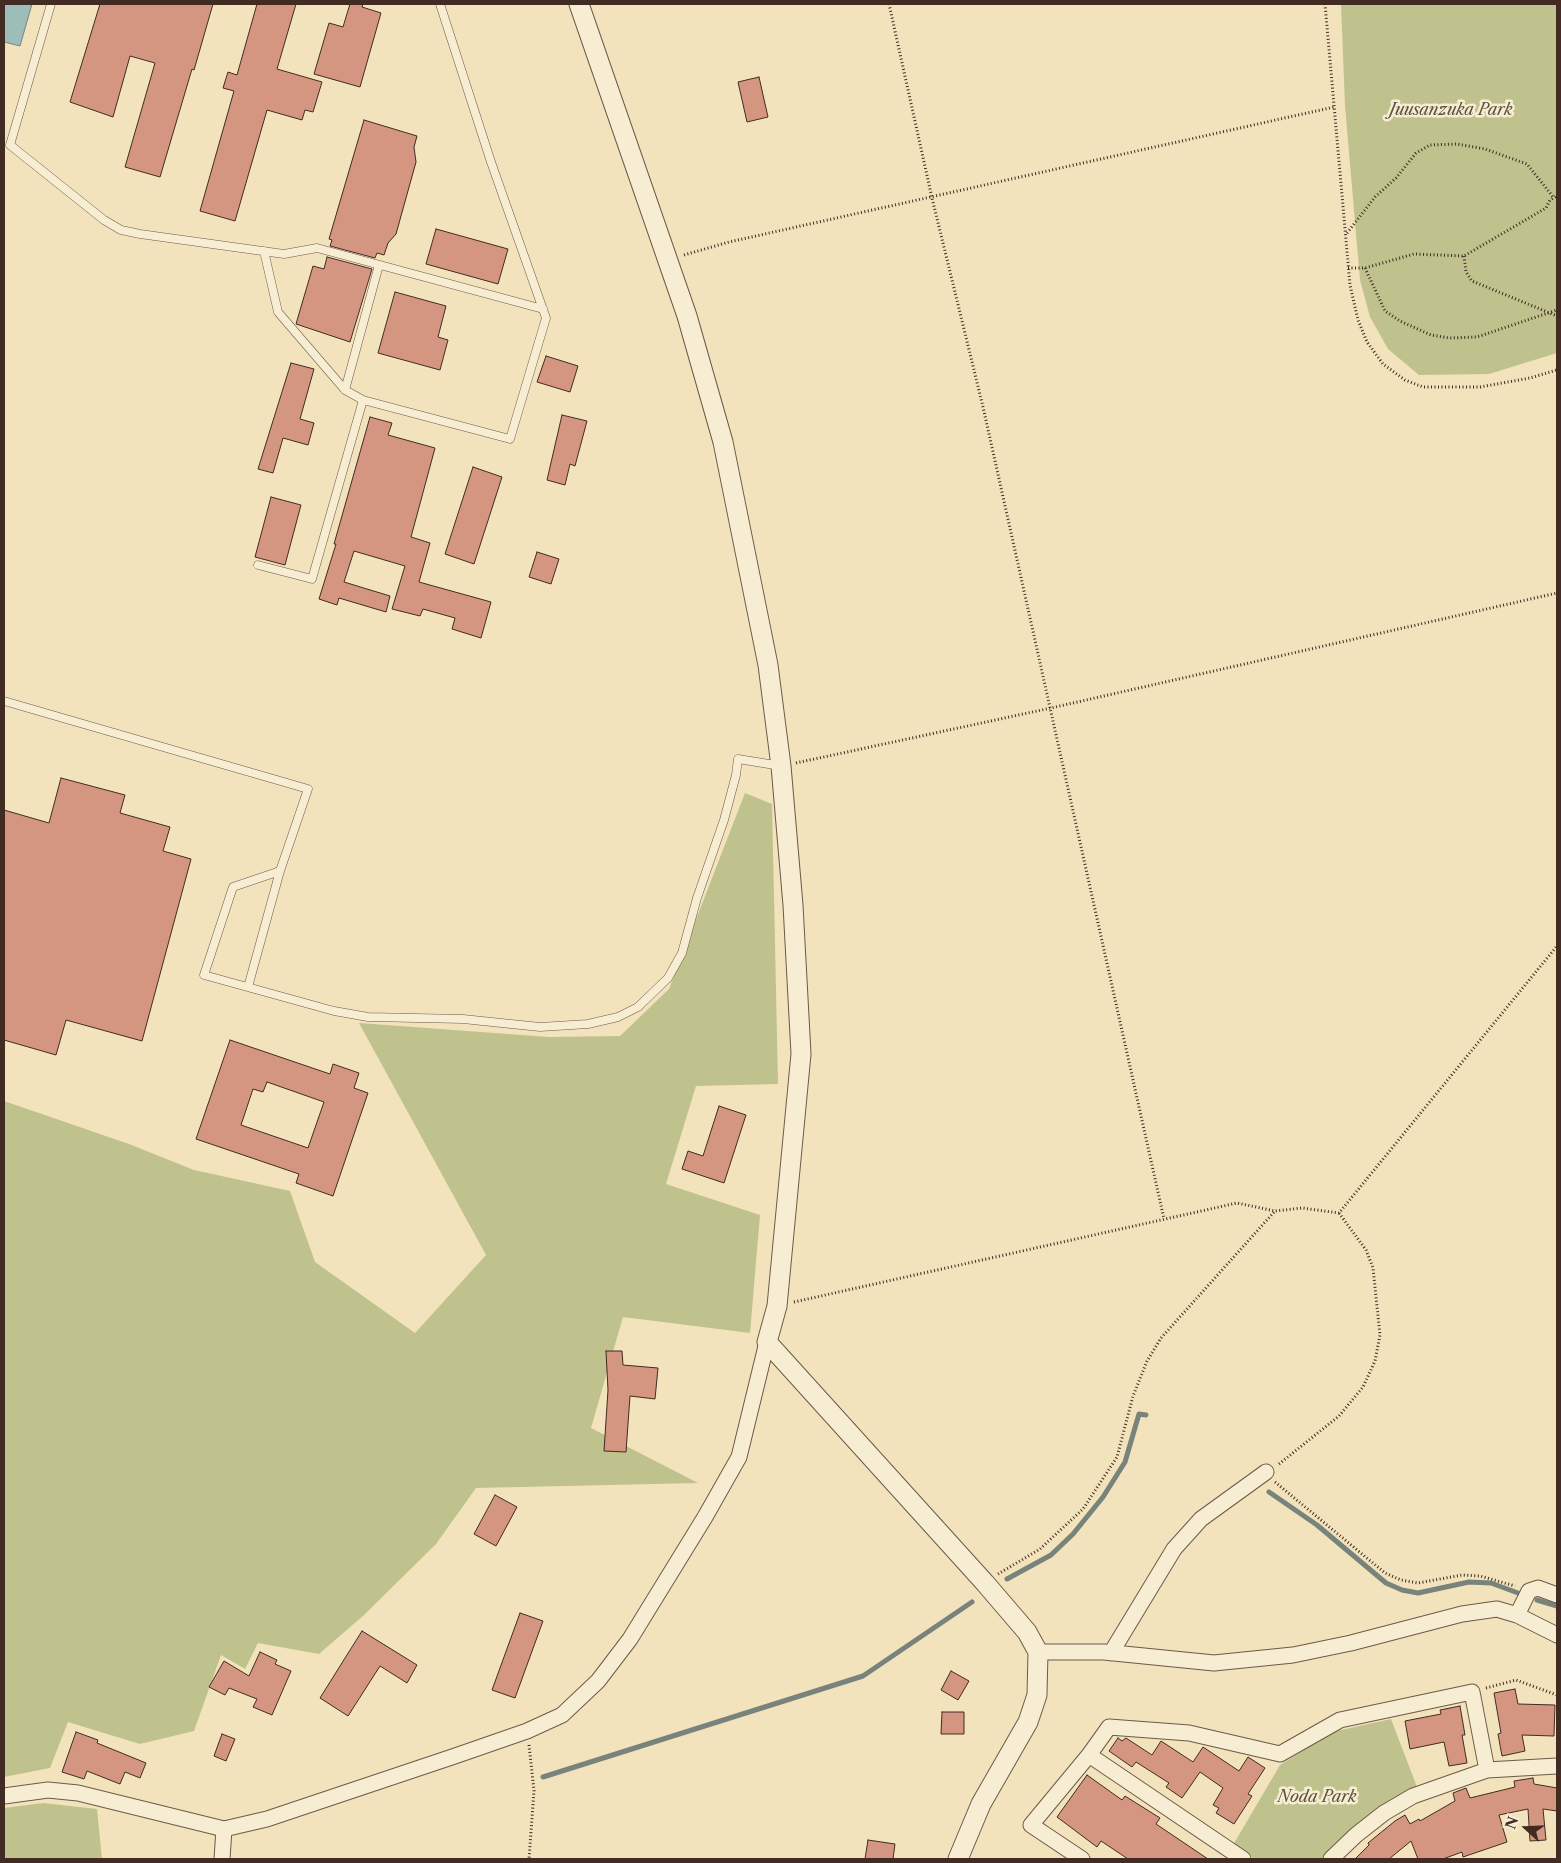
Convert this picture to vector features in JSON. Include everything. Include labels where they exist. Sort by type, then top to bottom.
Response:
[{"type":"street","points":[[4,1796],[48,1790],[78,1794],[224,1829],[267,1818],[527,1731],[562,1715],[598,1681],[630,1640],[661,1592],[739,1457],[777,1306],[801,1054],[781,766],[768,665],[723,442],[688,316],[579,4]]},
{"type":"street","points":[[767,1342],[984,1582],[1027,1632],[1038,1652],[1037,1694],[1028,1722],[980,1804],[958,1859]]},
{"type":"street","points":[[1111,1653],[1174,1549],[1202,1518],[1266,1472]]},
{"type":"street","points":[[1517,1615],[1529,1591],[1538,1588],[1557,1596]]},
{"type":"street","points":[[1038,1652],[1111,1653],[1214,1663],[1303,1653],[1402,1631],[1462,1614],[1497,1610],[1517,1615],[1557,1635]]},
{"type":"street","points":[[1082,1859],[1031,1825],[1089,1755],[1109,1727],[1189,1733],[1280,1754],[1340,1720],[1472,1692],[1487,1770]]},
{"type":"street","points":[[1089,1755],[1243,1859]]},
{"type":"street","points":[[1331,1859],[1370,1824],[1413,1796],[1487,1770],[1557,1766]]},
{"type":"street","points":[[222,1859],[224,1829]]},
{"type":"lane","points":[[51,4],[10,144],[104,220],[121,230],[284,254],[317,248],[543,309]]},
{"type":"lane","points":[[264,251],[278,312],[345,390],[363,400],[510,440],[546,318],[488,153],[440,4]]},
{"type":"lane","points":[[345,390],[379,265]]},
{"type":"lane","points":[[258,565],[312,579],[363,400]]},
{"type":"lane","points":[[4,701],[308,789],[280,871],[248,987]]},
{"type":"lane","points":[[280,871],[233,887],[204,974],[334,1011],[368,1017],[463,1018],[540,1027],[588,1024],[618,1017],[638,1007],[668,978],[682,953],[697,898],[724,820],[736,775],[738,759],[781,766]]},
{"type":"path","points":[[889,4],[932,198],[983,407],[1164,1219]]},
{"type":"path","points":[[1325,4],[1348,268],[1358,320],[1367,342],[1383,364],[1405,380],[1422,387],[1480,388],[1530,378],[1557,370]]},
{"type":"path","points":[[669,260],[728,242],[1334,107]]},
{"type":"path","points":[[1346,234],[1375,197],[1396,178],[1416,153],[1430,145],[1457,144],[1485,149],[1527,164],[1556,197],[1550,200],[1546,208],[1464,256],[1414,254],[1365,268],[1348,268]]},
{"type":"path","points":[[1464,256],[1466,272],[1472,281],[1557,316]]},
{"type":"path","points":[[1365,268],[1385,311],[1400,321],[1431,335],[1449,338],[1477,336],[1557,310]]},
{"type":"path","points":[[781,766],[1050,708],[1557,593]]},
{"type":"path","points":[[1339,1213],[1557,946]]},
{"type":"path","points":[[777,1306],[1237,1203],[1275,1211],[1302,1208],[1339,1213],[1366,1250],[1373,1268],[1380,1335],[1375,1361],[1363,1387],[1339,1416],[1290,1457],[1266,1472],[1279,1486],[1385,1573],[1401,1580],[1418,1583],[1462,1575],[1480,1576],[1529,1591]]},
{"type":"path","points":[[984,1582],[1040,1549],[1084,1509],[1117,1457],[1133,1396],[1147,1361],[1160,1338],[1275,1211]]},
{"type":"path","points":[[1472,1692],[1516,1680],[1557,1695]]},
{"type":"path","points":[[527,1731],[534,1790],[529,1859]]},
{"type":"green space","name":"Juusanzuka Park","points":[[1341,4],[1557,4],[1557,353],[1489,374],[1419,375],[1388,349],[1370,317],[1360,280],[1345,106]]},
{"type":"green space","points":[[745,793],[772,804],[778,1084],[696,1086],[666,1184],[760,1215],[750,1333],[623,1317],[591,1428],[698,1483],[476,1488],[436,1544],[364,1615],[319,1654],[258,1643],[245,1669],[221,1655],[194,1731],[140,1744],[68,1722],[50,1768],[4,1777],[4,1101],[129,1144],[194,1170],[290,1191],[315,1262],[415,1333],[486,1255],[359,1023],[549,1037],[620,1036],[669,989]]},
{"type":"green space","name":"Noda Park","points":[[1391,1719],[1417,1787],[1391,1800],[1345,1834],[1322,1859],[1255,1859],[1233,1845],[1280,1765],[1332,1732]]},
{"type":"green space","points":[[43,1803],[97,1809],[102,1859],[4,1859],[4,1808]]},
{"type":"water","points":[[4,4],[32,4],[20,46],[4,42]]},
{"type":"building","points":[[100,4],[213,4],[160,177],[125,167],[155,63],[130,56],[113,117],[70,102]]},
{"type":"building","points":[[257,4],[296,4],[277,69],[322,82],[313,112],[305,110],[302,120],[267,110],[235,221],[200,211],[234,91],[223,88],[228,72],[237,75]]},
{"type":"building","points":[[350,4],[363,4],[362,7],[381,13],[360,87],[314,74],[329,23],[343,27]]},
{"type":"building","points":[[759,77],[768,117],[747,122],[738,82]]},
{"type":"building","points":[[364,120],[417,136],[414,147],[416,162],[396,234],[388,243],[384,255],[377,253],[375,258],[330,246],[332,240],[329,239]]},
{"type":"building","points":[[436,229],[508,249],[498,284],[426,264]]},
{"type":"building","points":[[327,257],[372,269],[350,342],[296,324],[313,266],[324,269]]},
{"type":"building","points":[[395,292],[446,306],[438,337],[448,340],[440,370],[378,353]]},
{"type":"building","points":[[546,356],[578,366],[570,392],[537,382]]},
{"type":"building","points":[[291,363],[314,369],[300,419],[314,423],[308,445],[283,438],[273,473],[258,469]]},
{"type":"building","points":[[562,415],[587,421],[575,466],[570,464],[565,485],[547,480]]},
{"type":"building","points":[[370,417],[392,423],[388,435],[435,448],[411,537],[430,543],[419,582],[491,602],[481,638],[452,629],[455,618],[423,609],[420,616],[392,609],[405,566],[354,551],[344,582],[390,596],[386,612],[339,598],[337,605],[319,599],[336,544],[334,544]]},
{"type":"building","points":[[473,467],[502,477],[474,564],[445,554]]},
{"type":"building","points":[[271,497],[301,505],[285,565],[255,557]]},
{"type":"building","points":[[537,552],[559,559],[551,584],[529,577]]},
{"type":"building","points":[[61,778],[125,795],[120,813],[170,827],[163,851],[191,859],[142,1041],[66,1020],[56,1055],[4,1040],[4,810],[49,823]]},
{"type":"building","points":[[230,1040],[330,1074],[333,1064],[359,1073],[354,1088],[368,1093],[333,1196],[296,1183],[299,1174],[196,1139]],"holes":[[[267,1082],[324,1102],[308,1148],[241,1125],[253,1089],[263,1092]]]},
{"type":"building","points":[[719,1106],[746,1115],[724,1183],[682,1169],[688,1151],[703,1156]]},
{"type":"building","points":[[606,1351],[622,1351],[623,1365],[658,1368],[655,1399],[630,1396],[626,1452],[604,1451],[608,1390]]},
{"type":"building","points":[[495,1495],[517,1507],[496,1546],[474,1534]]},
{"type":"building","points":[[520,1613],[543,1621],[515,1698],[492,1690]]},
{"type":"building","points":[[362,1631],[417,1665],[407,1683],[380,1666],[348,1716],[320,1698]]},
{"type":"building","points":[[260,1652],[277,1660],[275,1664],[291,1671],[272,1715],[253,1707],[257,1699],[229,1688],[225,1695],[209,1687],[224,1661],[249,1676]]},
{"type":"building","points":[[951,1671],[969,1681],[958,1700],[941,1690]]},
{"type":"building","points":[[1515,1689],[1518,1704],[1555,1705],[1554,1736],[1522,1735],[1525,1751],[1502,1756],[1498,1734],[1501,1733],[1494,1693]]},
{"type":"building","points":[[1460,1706],[1465,1735],[1462,1735],[1467,1763],[1449,1766],[1444,1742],[1410,1749],[1405,1721],[1441,1714],[1440,1710]]},
{"type":"building","points":[[942,1712],[964,1712],[964,1734],[941,1734]]},
{"type":"building","points":[[76,1732],[98,1740],[97,1743],[146,1763],[140,1778],[125,1772],[120,1784],[87,1771],[84,1779],[62,1772]]},
{"type":"building","points":[[222,1734],[235,1739],[226,1761],[214,1756]]},
{"type":"building","points":[[1118,1738],[1122,1741],[1126,1738],[1152,1755],[1161,1741],[1193,1762],[1203,1747],[1239,1771],[1248,1757],[1265,1768],[1248,1794],[1252,1796],[1234,1824],[1216,1813],[1219,1808],[1213,1805],[1223,1788],[1200,1772],[1182,1798],[1166,1787],[1169,1783],[1136,1762],[1132,1767],[1109,1751]]},
{"type":"building","points":[[1087,1775],[1122,1800],[1125,1796],[1160,1818],[1156,1824],[1208,1859],[1128,1859],[1101,1841],[1097,1847],[1057,1817]]},
{"type":"building","points":[[1533,1778],[1534,1784],[1557,1788],[1557,1811],[1543,1809],[1546,1840],[1530,1841],[1528,1809],[1499,1815],[1507,1842],[1463,1857],[1462,1852],[1443,1859],[1418,1859],[1411,1841],[1389,1859],[1355,1859],[1369,1845],[1368,1843],[1395,1821],[1405,1815],[1410,1824],[1419,1819],[1420,1821],[1455,1801],[1453,1793],[1466,1788],[1470,1798],[1515,1787],[1514,1781]]},
{"type":"building","points":[[868,1840],[895,1844],[893,1859],[865,1859]]},
{"type":"waterway","points":[[1007,1579],[1051,1555],[1073,1534],[1103,1497],[1125,1462],[1139,1414],[1146,1415]]},
{"type":"waterway","points":[[1269,1492],[1317,1525],[1386,1583],[1402,1590],[1418,1593],[1469,1582],[1491,1583],[1518,1593]]},
{"type":"waterway","points":[[1537,1600],[1557,1606]]},
{"type":"waterway","points":[[543,1777],[863,1676],[972,1602]]}]
